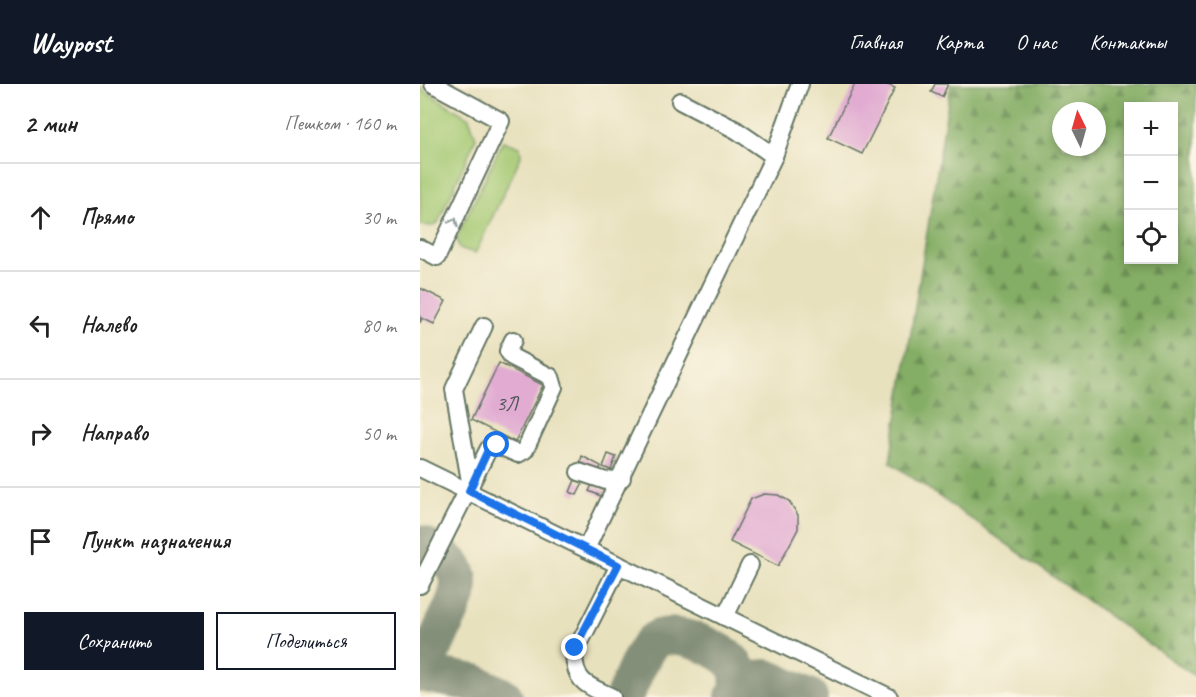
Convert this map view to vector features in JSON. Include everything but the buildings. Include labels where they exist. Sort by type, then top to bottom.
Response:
[{"type":"lane","points":[[586,549],[622,478],[774,156],[800,84]]},
{"type":"lane","points":[[420,248],[437,257],[501,122],[441,86]]},
{"type":"lane","points":[[680,101],[736,130],[774,156]]},
{"type":"lane","points":[[470,489],[454,389],[484,326]]},
{"type":"lane","points":[[420,585],[489,448],[497,445],[518,454],[525,450],[554,387],[551,377],[512,357],[508,351],[513,340]]},
{"type":"lane","points":[[420,468],[470,489],[618,565],[889,697]]},
{"type":"lane","points":[[579,472],[606,481],[622,478]]},
{"type":"lane","points":[[725,617],[750,564]]},
{"type":"lane","points":[[612,697],[579,679],[575,670],[574,654],[618,565]]},
{"type":"green space","points":[[951,84],[1196,84],[1196,677],[890,462]]},
{"type":"green space","points":[[420,88],[469,118],[476,138],[438,223],[433,226],[420,225]]},
{"type":"green space","points":[[503,141],[520,147],[521,156],[475,253],[459,248],[457,237]]},
{"type":"taxiway","points":[[420,544],[447,560],[454,567],[459,585],[452,610],[437,641],[420,665]]},
{"type":"taxiway","points":[[624,697],[646,650],[655,640],[673,636],[709,646],[729,659],[735,665],[738,673],[739,688]]},
{"type":"taxiway","points":[[420,673],[475,683],[504,697]]},
{"type":"taxiway","points":[[734,697],[747,680],[767,678],[809,697]]},
{"type":"route","points":[[497,445],[489,448],[469,491],[618,565],[575,648]]}]
